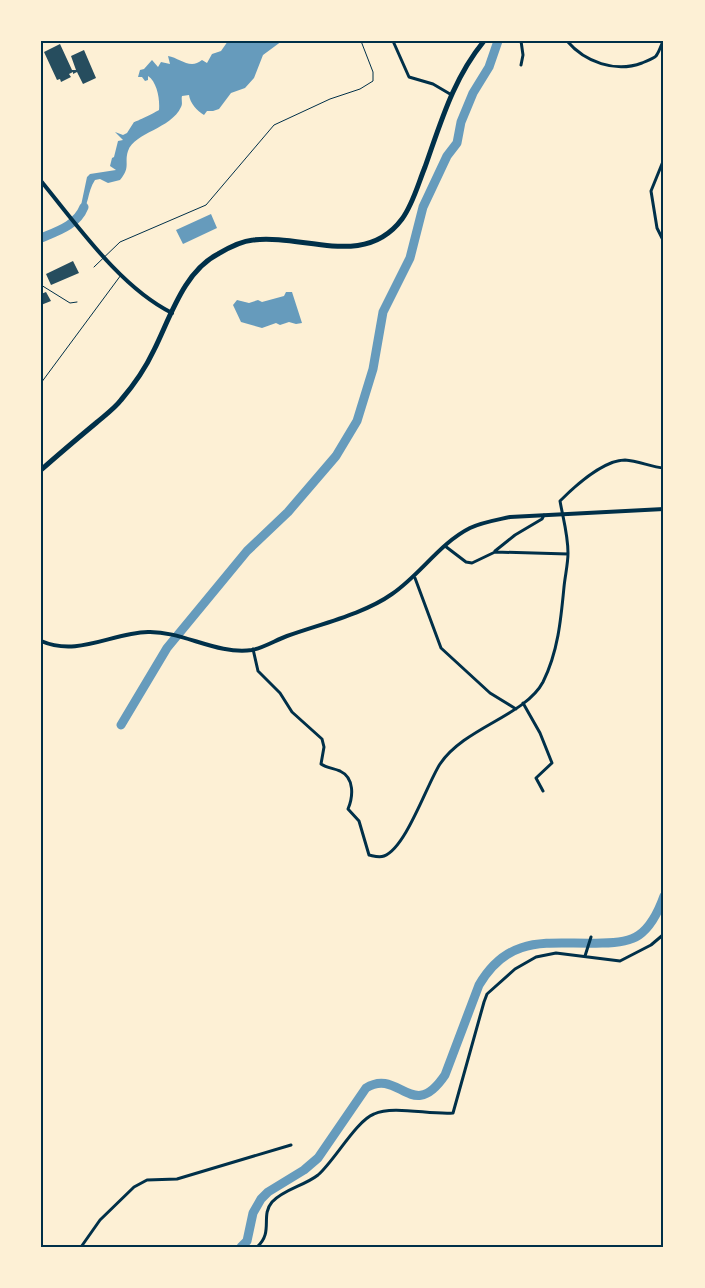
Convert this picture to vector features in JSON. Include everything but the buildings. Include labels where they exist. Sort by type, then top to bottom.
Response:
[{"type":"main road","points":[[41,470],[121,401],[153,352],[187,284],[202,265],[216,254],[251,240],[272,239],[340,248],[357,247],[375,241],[391,230],[402,219],[413,199],[450,94],[468,60],[484,41]]},
{"type":"street","points":[[393,41],[408,77],[433,84],[450,94]]},
{"type":"street","points":[[521,65],[523,54],[522,41]]},
{"type":"street","points":[[567,41],[582,56],[590,60],[622,66],[652,59],[663,41]]},
{"type":"street","points":[[664,159],[651,191],[657,228],[664,242]]},
{"type":"street","points":[[41,181],[107,261],[158,306],[172,313]]},
{"type":"street","points":[[253,650],[258,671],[280,693],[292,712],[322,739],[324,747],[321,764],[340,771],[350,784],[352,799],[348,809],[359,821],[369,855],[384,856],[396,845],[413,818],[432,778],[450,752],[474,732],[516,709],[542,684],[551,662],[562,620],[568,554],[560,501],[574,486],[612,462],[625,460],[664,468]]},
{"type":"street","points":[[41,641],[53,646],[86,646],[136,633],[162,632],[224,649],[253,650],[372,605],[391,595],[415,578],[445,546],[469,529],[490,521],[544,514],[664,509]]},
{"type":"street","points":[[445,546],[466,562],[472,563],[495,552],[515,535],[542,519],[544,514]]},
{"type":"street","points":[[495,552],[568,554]]},
{"type":"street","points":[[415,578],[441,648],[490,693],[516,709]]},
{"type":"street","points":[[523,703],[540,733],[552,763],[536,778],[543,790]]},
{"type":"street","points":[[257,1247],[266,1236],[267,1213],[272,1203],[322,1171],[365,1119],[382,1111],[453,1113],[484,1002],[488,994],[515,969],[525,962],[556,953],[585,955],[620,961],[651,945],[664,934]]},
{"type":"street","points":[[585,955],[591,937]]},
{"type":"street","points":[[82,1247],[87,1236],[100,1220],[134,1187],[147,1180],[177,1179],[291,1145]]},
{"type":"lane","points":[[94,268],[120,242],[206,205],[274,125],[360,89],[373,81],[373,72],[361,41]]},
{"type":"lane","points":[[41,383],[122,274]]},
{"type":"lane","points":[[41,285],[70,303],[77,302]]},
{"type":"water","points":[[228,41],[282,41],[263,55],[254,78],[245,88],[231,93],[219,109],[207,111],[204,115],[194,106],[189,95],[182,96],[182,106],[176,114],[162,126],[138,139],[132,145],[128,151],[125,172],[120,180],[108,183],[100,179],[95,180],[80,217],[87,177],[90,174],[116,170],[110,166],[118,141],[123,140],[115,132],[123,135],[127,133],[134,122],[159,110],[156,86],[148,76],[148,80],[145,81],[142,77],[138,77],[140,70],[144,69],[152,60],[158,67],[161,62],[170,64],[168,56],[189,64],[198,63],[202,60],[207,63],[212,54],[221,51]]},
{"type":"water","points":[[211,214],[217,228],[183,244],[176,230]]},
{"type":"water","points":[[286,292],[292,292],[302,323],[289,322],[280,325],[276,323],[262,328],[241,322],[233,305],[237,300],[249,303],[258,300],[262,302],[284,296]]},
{"type":"waterway","points":[[121,725],[167,648],[247,551],[288,512],[336,456],[357,421],[373,369],[383,312],[410,258],[423,207],[447,156],[457,143],[461,122],[473,93],[489,67],[498,41]]},
{"type":"waterway","points":[[41,238],[72,223],[84,207]]},
{"type":"waterway","points":[[241,1247],[247,1241],[253,1213],[261,1199],[268,1192],[304,1170],[318,1158],[366,1088],[378,1083],[388,1084],[414,1095],[423,1095],[433,1089],[445,1075],[479,985],[491,968],[504,956],[518,949],[533,945],[548,943],[611,943],[631,939],[644,931],[651,922],[664,896]]}]
